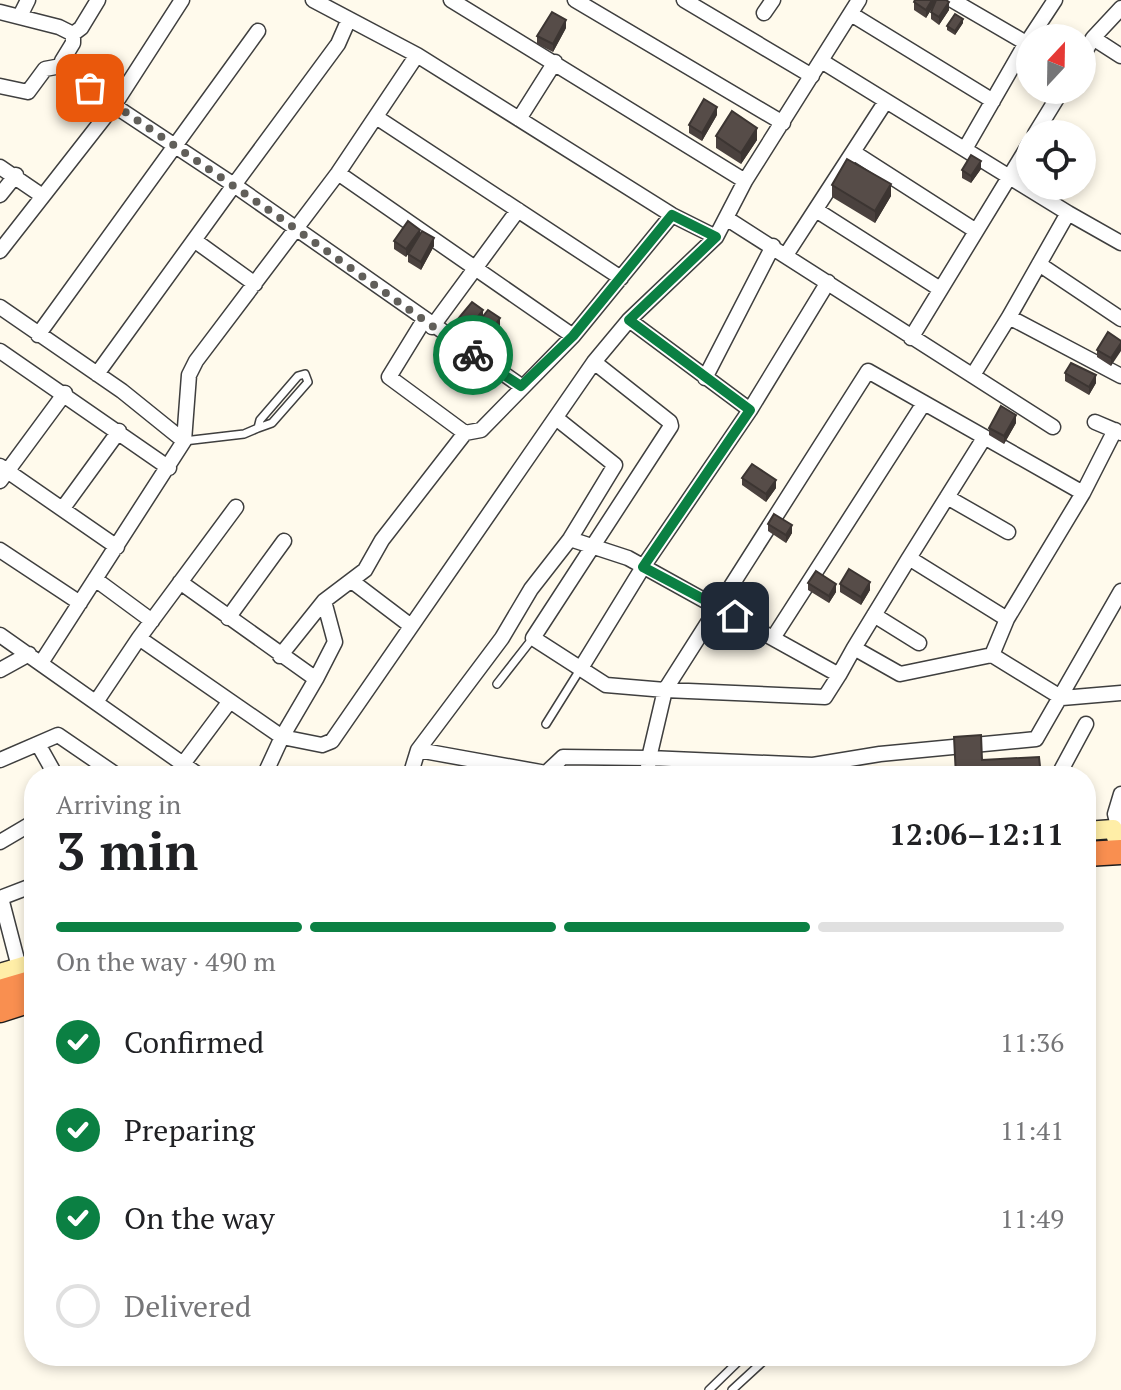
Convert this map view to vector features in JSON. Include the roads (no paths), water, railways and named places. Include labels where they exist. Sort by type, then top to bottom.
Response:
[{"type":"highway","points":[[1096,851],[1120,844]]},
{"type":"highway","points":[[0,1010],[24,981]]},
{"type":"street","points":[[20,16],[28,0]]},
{"type":"street","points":[[73,34],[81,28],[98,0]]},
{"type":"street","points":[[0,251],[115,104],[182,0]]},
{"type":"street","points":[[313,0],[417,55],[672,215],[716,237]]},
{"type":"street","points":[[451,0],[745,181]]},
{"type":"street","points":[[575,0],[597,5],[783,123]]},
{"type":"street","points":[[684,0],[812,76]]},
{"type":"street","points":[[764,13],[773,0]]},
{"type":"street","points":[[139,638],[282,737],[327,745],[594,362],[629,320],[716,237],[745,181],[823,62],[859,0]]},
{"type":"street","points":[[952,0],[1016,33]]},
{"type":"street","points":[[1039,24],[1055,0]]},
{"type":"street","points":[[1096,35],[1121,8]]},
{"type":"street","points":[[0,12],[73,34]]},
{"type":"street","points":[[851,14],[993,101]]},
{"type":"street","points":[[97,374],[338,44],[349,19]]},
{"type":"street","points":[[38,335],[258,31]]},
{"type":"street","points":[[61,66],[73,43],[73,34]]},
{"type":"street","points":[[1096,40],[1121,56]]},
{"type":"street","points":[[0,670],[35,658],[80,603],[184,441],[189,375],[196,361],[338,173],[417,55]]},
{"type":"street","points":[[519,119],[555,62]]},
{"type":"street","points":[[823,62],[1121,243]]},
{"type":"street","points":[[965,149],[1016,62]]},
{"type":"street","points":[[61,66],[65,73],[234,185],[521,386]]},
{"type":"street","points":[[0,86],[28,92],[45,69],[61,66]]},
{"type":"street","points":[[786,255],[886,101]]},
{"type":"street","points":[[376,117],[621,278]]},
{"type":"street","points":[[853,152],[976,231]]},
{"type":"street","points":[[911,338],[1016,166]]},
{"type":"street","points":[[0,167],[16,175],[41,195]]},
{"type":"street","points":[[338,173],[573,336]]},
{"type":"street","points":[[0,195],[16,175]]},
{"type":"street","points":[[465,433],[389,377],[518,210]]},
{"type":"street","points":[[816,210],[940,289]]},
{"type":"street","points":[[973,375],[1068,213]]},
{"type":"street","points":[[280,656],[324,601],[353,582],[465,433],[481,430],[573,336],[672,215]]},
{"type":"street","points":[[726,218],[1053,427]]},
{"type":"street","points":[[194,240],[255,284]]},
{"type":"street","points":[[705,378],[773,246]]},
{"type":"street","points":[[1039,264],[1121,319]]},
{"type":"street","points":[[581,668],[643,567],[750,410],[828,282]]},
{"type":"street","points":[[0,307],[97,374],[184,441]]},
{"type":"street","points":[[1009,317],[1121,376]]},
{"type":"street","points":[[629,320],[750,410]]},
{"type":"street","points":[[1,355],[65,393],[169,468]]},
{"type":"street","points":[[594,362],[670,422],[671,426],[533,638],[606,685],[825,697],[984,438]]},
{"type":"street","points":[[648,766],[665,690],[868,371],[1083,493]]},
{"type":"street","points":[[65,393],[2,472],[63,508],[117,547]]},
{"type":"street","points":[[773,638],[924,403]]},
{"type":"street","points":[[413,766],[418,750],[570,539],[615,465],[556,418]]},
{"type":"street","points":[[992,655],[1007,619],[1118,432],[1095,422]]},
{"type":"street","points":[[63,508],[119,431]]},
{"type":"street","points":[[947,497],[1008,532]]},
{"type":"street","points":[[96,702],[236,507]]},
{"type":"street","points":[[570,539],[643,567],[839,675]]},
{"type":"street","points":[[228,618],[284,541]]},
{"type":"street","points":[[0,550],[80,603]]},
{"type":"street","points":[[909,558],[1007,619]]},
{"type":"street","points":[[95,579],[152,621]]},
{"type":"street","points":[[180,582],[316,679]]},
{"type":"street","points":[[353,582],[411,626]]},
{"type":"street","points":[[788,766],[1036,739],[1121,591]]},
{"type":"street","points":[[269,766],[335,642],[324,601]]},
{"type":"street","points":[[874,615],[919,643]]},
{"type":"street","points":[[0,635],[186,766]]},
{"type":"street","points":[[854,648],[900,674],[992,655],[1062,698],[1121,693]]},
{"type":"street","points":[[183,764],[230,701]]},
{"type":"street","points":[[1063,766],[1086,724]]},
{"type":"street","points":[[0,760],[58,735],[103,766]]},
{"type":"street","points":[[38,744],[50,766]]},
{"type":"street","points":[[418,750],[507,766]]},
{"type":"street","points":[[553,766],[563,757],[649,758],[696,766]]},
{"type":"street","points":[[1120,844],[1115,814],[1121,794]]},
{"type":"street","points":[[0,842],[24,828]]},
{"type":"street","points":[[1096,830],[1113,829],[1120,844]]},
{"type":"street","points":[[24,889],[0,898],[24,981]]},
{"type":"street","points":[[0,973],[24,981]]},
{"type":"lane","points":[[184,441],[244,434],[272,423],[308,382],[305,374],[298,376],[260,420],[258,428]]},
{"type":"lane","points":[[497,684],[533,638]]},
{"type":"lane","points":[[546,724],[581,668]]},
{"type":"lane","points":[[709,1390],[734,1366]]},
{"type":"lane","points":[[732,1390],[758,1366]]}]
